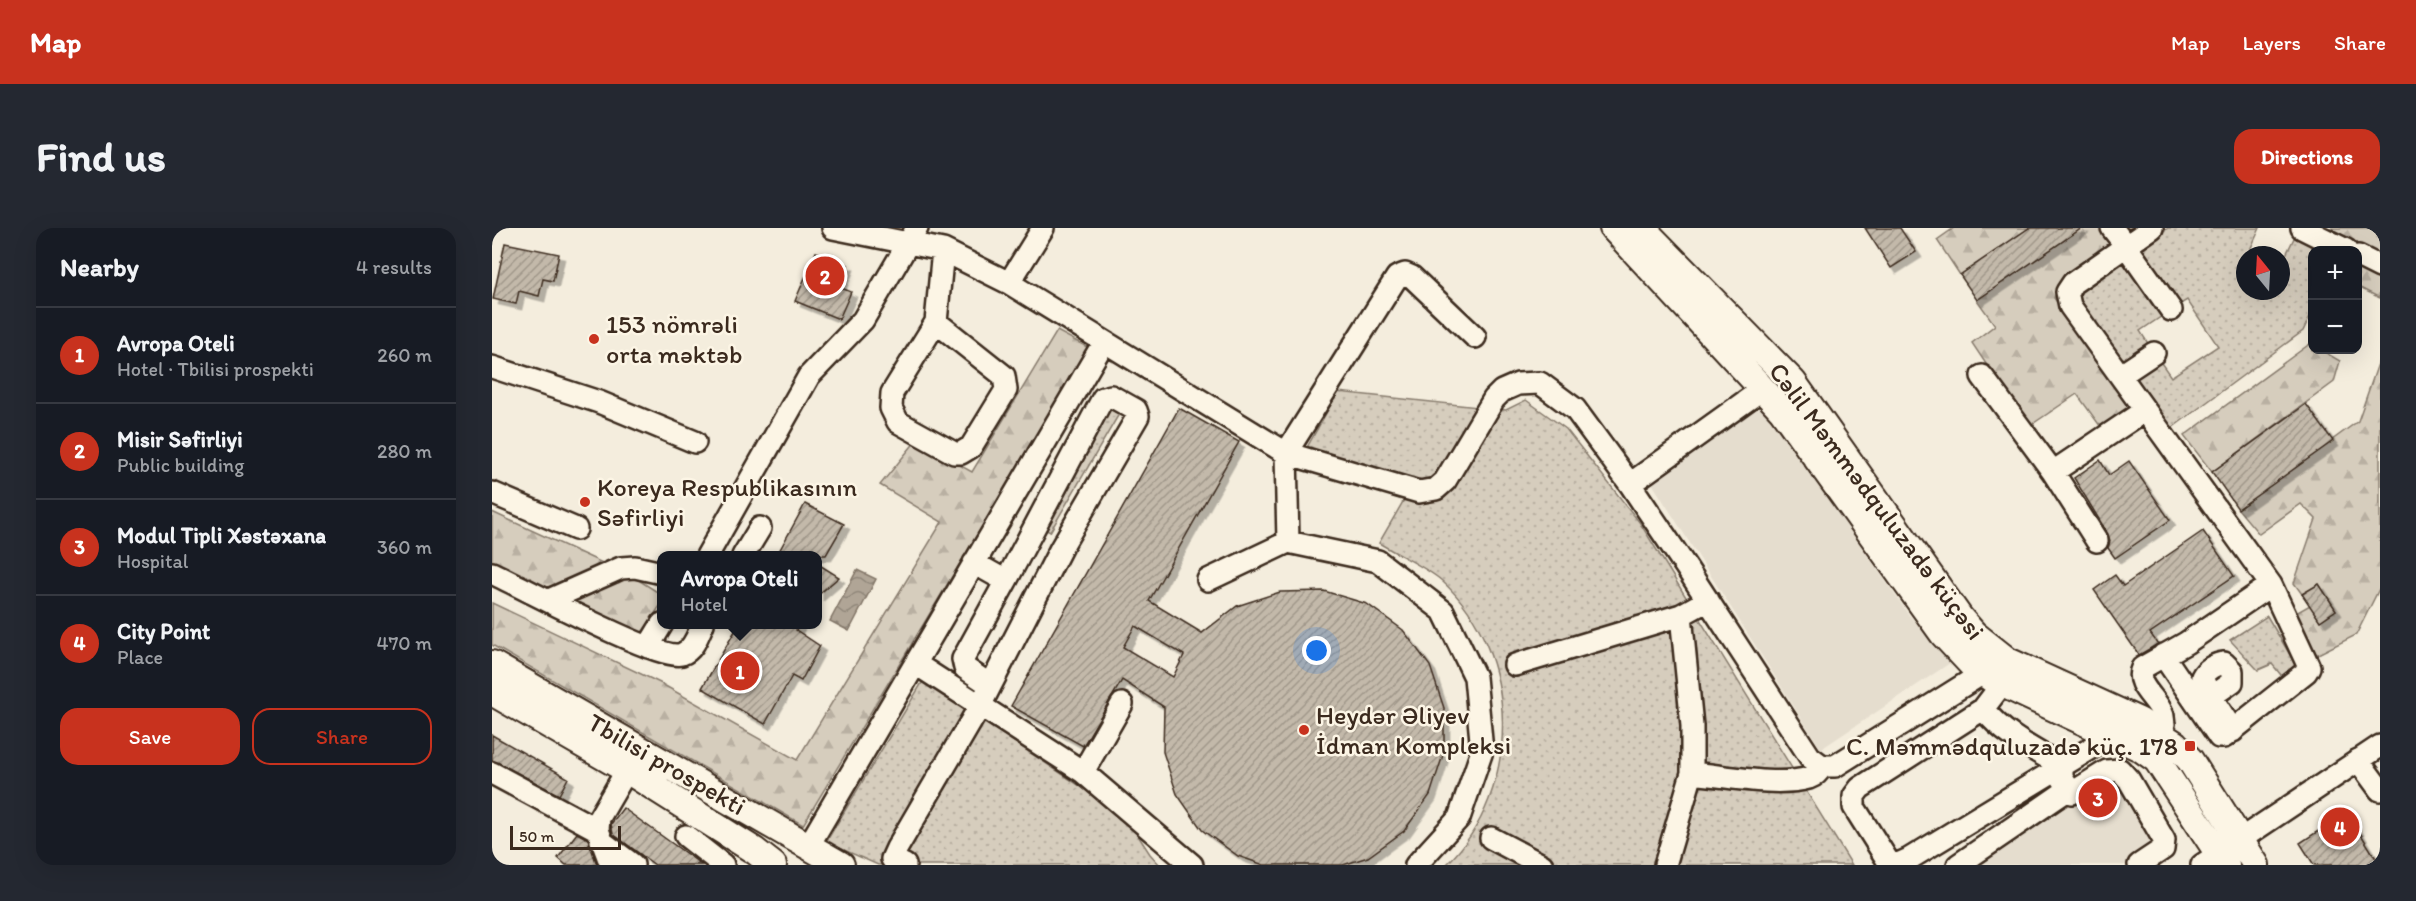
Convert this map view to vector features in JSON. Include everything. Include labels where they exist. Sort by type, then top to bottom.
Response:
[{"type":"main road","name":"Cəlil Məmmədquluzadə küçəsi","points":[[1613,228],[1764,388],[1943,634],[1973,666],[1994,670],[2008,661],[2120,725],[2140,748],[2157,760],[2216,861]]},
{"type":"main road","name":"Cəlil Məmmədquluzadə küçəsi","points":[[1642,228],[1793,382],[1960,618],[1994,670]]},
{"type":"main road","name":"Tbilisi prospekti","points":[[492,664],[841,865]]},
{"type":"main road","name":"Tbilisi prospekti","points":[[492,692],[627,770],[755,851],[773,865]]},
{"type":"main road","name":"Cəlil Məmmədquluzadə küçəsi","points":[[2120,725],[2158,732],[2175,744],[2190,760],[2256,865]]},
{"type":"street","points":[[833,228],[913,235],[1009,283],[1286,453],[1419,492],[1436,489],[1445,481],[1494,399],[1502,391],[1518,384],[1540,383],[1575,409],[1630,484],[1810,757],[1822,766],[1835,766],[1994,670]]},
{"type":"street","points":[[1009,283],[1043,228]]},
{"type":"street","points":[[2112,228],[2170,310]]},
{"type":"street","points":[[2152,228],[2073,283],[2067,292],[2070,306],[2271,585],[2309,667],[2306,672],[2233,731],[2224,737],[2219,737],[2163,655]]},
{"type":"street","points":[[2302,228],[2338,246]]},
{"type":"street","points":[[709,551],[810,375],[863,320],[913,235]]},
{"type":"street","points":[[936,322],[1004,376],[1006,383],[1006,390],[971,447],[961,453],[954,453],[898,422],[891,408],[892,393],[936,322],[943,250]]},
{"type":"street","points":[[2362,258],[2380,267]]},
{"type":"street","points":[[1288,542],[1286,453],[1397,277],[1405,274],[1412,277],[1475,337]]},
{"type":"street","points":[[808,845],[1104,342]]},
{"type":"street","points":[[2121,375],[2154,353]]},
{"type":"street","points":[[492,367],[599,402],[694,442]]},
{"type":"street","points":[[1982,376],[2053,472],[2097,541]]},
{"type":"street","points":[[1630,484],[1764,388]]},
{"type":"street","points":[[905,865],[892,859],[894,853],[980,706],[1061,548],[1138,416],[1136,410],[1111,396],[1103,398],[963,659],[965,668],[990,685]]},
{"type":"street","points":[[2053,472],[2144,411]]},
{"type":"street","points":[[492,492],[576,529]]},
{"type":"street","points":[[746,551],[760,528]]},
{"type":"street","points":[[1032,533],[1061,548]]},
{"type":"street","points":[[1208,580],[1288,542],[1378,561],[1443,611],[1475,677],[1482,751],[1459,818],[1416,865]]},
{"type":"street","points":[[974,563],[1006,581]]},
{"type":"street","points":[[549,600],[621,568],[635,567],[657,572]]},
{"type":"street","points":[[492,573],[648,647],[671,655],[682,654],[693,646],[702,629]]},
{"type":"street","points":[[2158,732],[2164,724],[2162,713],[2141,681],[2139,674],[2142,668],[2234,611],[2271,585]]},
{"type":"street","points":[[1515,665],[1681,615],[1708,600]]},
{"type":"street","points":[[994,603],[1024,620]]},
{"type":"street","points":[[1665,865],[1692,773],[1692,726],[1681,615]]},
{"type":"street","points":[[648,647],[659,629]]},
{"type":"street","points":[[916,664],[1083,772],[1192,865]]},
{"type":"street","points":[[1994,670],[1983,709],[1860,788],[1854,796],[1854,807],[1888,861],[1898,864],[1946,836],[2062,766],[2120,725]]},
{"type":"street","points":[[2212,696],[2233,731]]},
{"type":"street","points":[[1083,772],[1122,704]]},
{"type":"street","points":[[1983,709],[1995,724],[2013,738],[2062,766]]},
{"type":"street","points":[[2216,861],[2240,839],[2380,746]]},
{"type":"street","points":[[2358,760],[2380,790]]},
{"type":"street","points":[[1692,773],[1779,781],[1815,776],[1822,766]]},
{"type":"street","points":[[2062,766],[2062,778],[2068,789],[2074,793],[2107,771],[2120,770],[2129,780],[2164,840],[2165,858],[2139,865]]},
{"type":"street","points":[[611,865],[599,835],[599,818],[627,770]]},
{"type":"street","points":[[492,773],[599,835],[633,865]]},
{"type":"street","points":[[1946,836],[1961,863],[2068,789]]},
{"type":"street","points":[[686,836],[723,865]]},
{"type":"street","points":[[1491,838],[1542,865]]},
{"type":"shaded area","points":[[1763,406],[1909,615],[1950,663],[1821,749],[1648,477]]},
{"type":"shaded area","points":[[2118,754],[2176,842],[2143,865],[1947,865]]},
{"type":"green space","points":[[1954,228],[2029,228],[1960,275],[1937,240]]},
{"type":"green space","points":[[2082,228],[2135,228],[2064,276],[2054,298],[2133,410],[2103,430],[2077,394],[2028,427],[1972,343],[1995,325],[1977,300]]},
{"type":"green space","points":[[2168,228],[2260,228],[2252,246],[2236,246],[2236,300],[2290,300],[2290,246],[2296,234],[2321,246],[2308,246],[2308,320],[2303,331],[2172,428],[2132,374],[2157,357],[2171,377],[2218,346],[2187,300],[2174,308],[2138,249]]},
{"type":"green space","points":[[2300,228],[2380,228],[2380,298],[2362,289],[2362,246],[2347,246]]},
{"type":"green space","points":[[2127,255],[2165,314],[2140,331],[2151,348],[2124,366],[2079,304],[2077,296],[2081,286]]},
{"type":"green space","points":[[1057,331],[1089,348],[803,825],[492,645],[492,603],[660,683],[797,760],[942,522],[880,485],[916,441],[972,472]]},
{"type":"green space","points":[[2308,345],[2308,354],[2328,354],[2340,361],[2334,382],[2212,472],[2184,436]]},
{"type":"green space","points":[[2380,358],[2380,587],[2356,635],[2316,655],[2289,617],[2310,605],[2320,621],[2336,610],[2319,584],[2302,594],[2294,583],[2316,519],[2301,504],[2259,534],[2238,509],[2358,421]]},
{"type":"green space","points":[[1338,392],[1506,410],[1526,400],[1566,429],[1640,523],[1852,865],[1446,865],[1471,835],[1489,800],[1499,762],[1502,722],[1498,683],[1487,645],[1468,611],[1442,581],[1379,543],[1415,481],[1305,451]]},
{"type":"green space","points":[[1107,407],[1119,414],[1050,532],[1038,525]]},
{"type":"green space","points":[[492,512],[637,579],[657,592],[657,610],[639,637],[492,566]]},
{"type":"green space","points":[[2267,616],[2299,670],[2285,680],[2272,664],[2258,670],[2230,640]]},
{"type":"green space","points":[[923,681],[1126,817],[1150,854],[1160,865],[878,865],[826,842]]},
{"type":"water","points":[[857,570],[876,579],[849,631],[830,621]]},
{"type":"building","points":[[1865,228],[1900,228],[1916,252],[1891,268]]},
{"type":"building","points":[[2029,228],[2082,228],[1977,300],[1960,275]]},
{"type":"building","points":[[505,243],[559,254],[553,281],[543,279],[539,296],[519,291],[516,304],[493,299]]},
{"type":"building","points":[[816,252],[848,265],[839,287],[851,292],[839,319],[795,301]]},
{"type":"building","points":[[2306,404],[2333,441],[2238,509],[2212,472]]},
{"type":"building","name":"Heydər Əliyev İdman Kompleksi","points":[[1179,408],[1239,442],[1149,601],[1202,633],[1237,606],[1280,592],[1324,591],[1367,604],[1403,630],[1430,666],[1444,708],[1444,752],[1430,795],[1404,831],[1368,857],[1343,865],[1264,865],[1238,856],[1202,830],[1177,794],[1163,752],[1164,707],[1122,680],[1083,746],[1011,706]],"holes":[[[1135,626],[1184,655],[1173,677],[1123,647]]]},
{"type":"building","points":[[2100,460],[2109,475],[2129,461],[2170,520],[2115,558],[2108,548],[2110,541],[2108,534],[2074,478]]},
{"type":"building","points":[[805,504],[844,524],[826,555],[822,555],[822,551],[779,551]]},
{"type":"building","points":[[2203,531],[2234,576],[2150,633],[2158,644],[2139,655],[2094,590],[2115,575],[2123,586]]},
{"type":"building","points":[[822,566],[839,577],[822,592]]},
{"type":"building","points":[[2319,584],[2336,610],[2320,621],[2302,594]]},
{"type":"building","points":[[736,629],[796,629],[820,646],[801,681],[792,676],[765,724],[702,688]]},
{"type":"building","points":[[492,735],[568,778],[559,795],[492,760]]},
{"type":"building","points":[[623,808],[702,865],[655,865],[613,834],[611,824]]},
{"type":"building","points":[[2347,812],[2380,865],[2314,865],[2300,843]]},
{"type":"building","points":[[577,833],[588,839],[597,865],[566,865],[558,858]]},
{"type":"place","name":"Misir Səfirliyi","points":[[825,276]]},
{"type":"place","name":"153 nömrəli orta məktəb","points":[[594,339]]},
{"type":"place","name":"Koreya Respublikasının Səfirliyi","points":[[585,502]]},
{"type":"place","name":"Avropa Oteli","points":[[740,671]]},
{"type":"place","name":"Heydər Əliyev İdman Kompleksi","points":[[1304,730]]},
{"type":"place","name":"C. Məmmədquluzadə küç. 178","points":[[2190,746]]},
{"type":"place","name":"Modul Tipli Xəstəxana","points":[[2098,798]]},
{"type":"place","name":"City Point","points":[[2340,827]]}]
